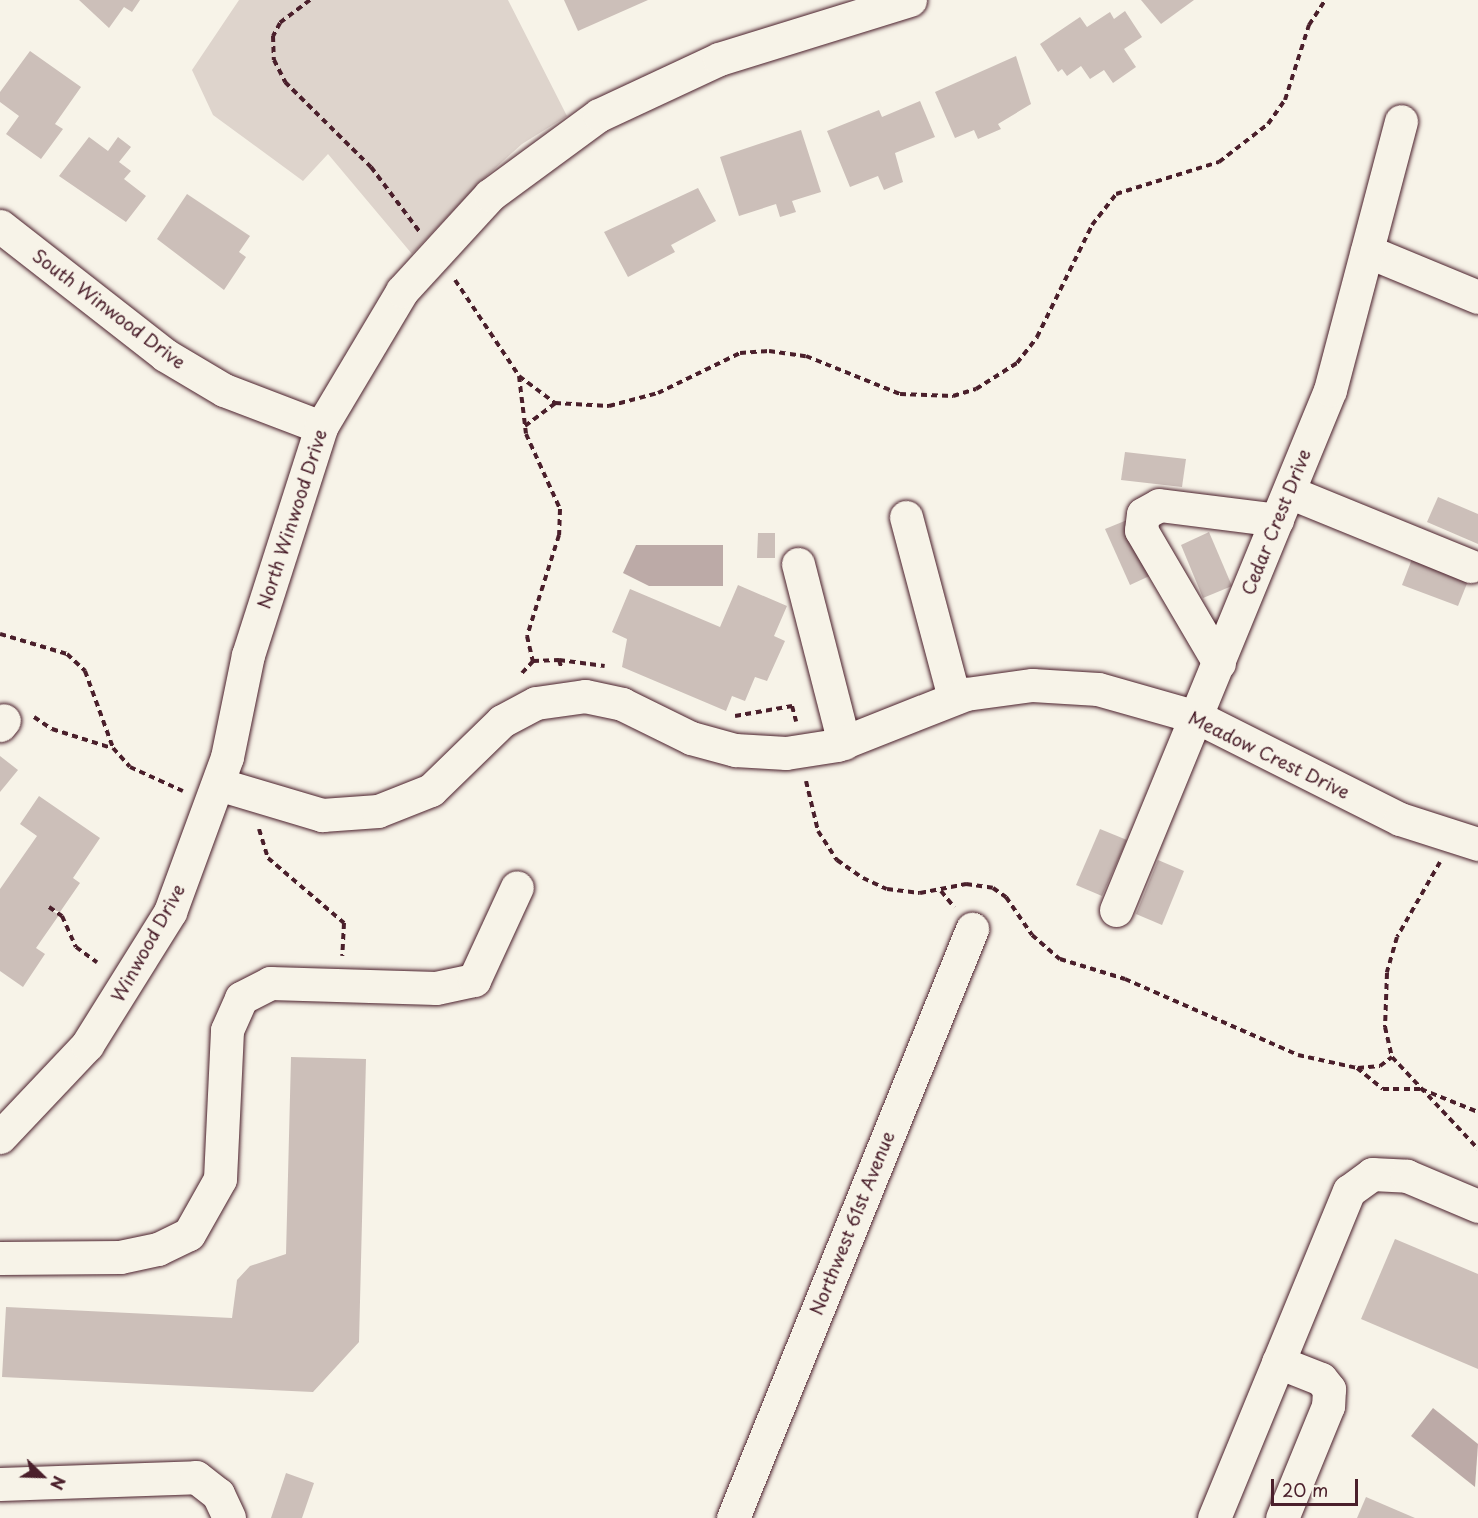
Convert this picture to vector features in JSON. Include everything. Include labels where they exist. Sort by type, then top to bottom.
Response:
[{"type":"street","name":"North Winwood Drive","points":[[196,853],[218,784],[248,655],[321,427],[402,291],[435,252],[539,155],[609,110],[719,59],[910,0]]},
{"type":"street","name":"Cedar Crest Drive","points":[[1116,910],[1330,390],[1401,122]]},
{"type":"street","name":"South Winwood Drive","points":[[0,226],[165,355],[224,390],[321,427]]},
{"type":"street","points":[[1367,251],[1478,297]]},
{"type":"street","points":[[1219,663],[1141,530],[1143,514],[1159,505],[1283,506],[1470,566]]},
{"type":"street","points":[[906,517],[954,698]]},
{"type":"street","points":[[798,564],[844,743]]},
{"type":"street","name":"Meadow Crest Drive","points":[[218,784],[322,815],[378,811],[431,790],[502,721],[536,703],[571,698],[622,704],[691,738],[735,750],[802,751],[844,743],[954,698],[1032,685],[1098,689],[1197,717],[1400,819],[1468,842]]},
{"type":"street","name":"Winwood Drive","points":[[0,1137],[87,1045],[132,981],[196,853]]},
{"type":"street","points":[[0,1258],[120,1257],[158,1249],[189,1234],[220,1179],[227,1030],[241,998],[270,983],[436,988],[474,980],[518,887]]},
{"type":"street","name":"Northwest 61st Avenue","points":[[733,1518],[972,929]]},
{"type":"street","points":[[1214,1518],[1349,1191],[1372,1174],[1407,1176],[1478,1206]]},
{"type":"street","points":[[1278,1362],[1321,1379],[1329,1389],[1328,1406],[1282,1518]]},
{"type":"street","points":[[0,1484],[196,1477],[218,1494],[230,1518]]},
{"type":"path","points":[[310,0],[280,23],[273,36],[274,60],[306,106],[371,167],[435,252],[519,376],[555,403],[588,407],[635,401],[740,352],[759,351],[806,356],[882,388],[926,398],[953,396],[996,379],[1017,363],[1047,322],[1092,225],[1116,194],[1219,162],[1268,124],[1285,100],[1309,25],[1325,0]]},
{"type":"path","points":[[519,376],[524,426],[561,509],[559,535],[526,636],[533,661],[558,660],[617,670]]},
{"type":"path","points":[[524,426],[555,403]]},
{"type":"path","points":[[558,660],[571,698]]},
{"type":"path","points":[[725,714],[792,706],[818,831],[837,860],[863,878],[887,889],[920,894],[966,884],[993,888],[1006,897],[1032,935],[1060,959],[1125,979],[1298,1055],[1357,1068],[1380,1066],[1392,1057]]},
{"type":"path","points":[[2,722],[24,711],[52,729],[113,748]]},
{"type":"path","points":[[258,825],[268,858],[344,923],[337,985]]},
{"type":"path","points":[[1468,842],[1396,937],[1384,1003],[1392,1057],[1478,1149]]},
{"type":"path","points":[[49,907],[62,916],[76,947],[97,962]]},
{"type":"path","points":[[1357,1068],[1383,1089],[1421,1089],[1478,1112]]},
{"type":"shaded area","points":[[239,0],[508,0],[567,116],[522,144],[482,180],[412,254],[328,154],[303,181],[213,115],[192,70]]},
{"type":"shaded area","points":[[636,545],[723,545],[723,586],[649,586],[623,573]]},
{"type":"shaded area","points":[[1433,1408],[1478,1444],[1475,1487],[1411,1436]]},
{"type":"building","points":[[79,0],[140,0],[132,12],[124,7],[109,28]]},
{"type":"building","points":[[564,0],[648,0],[578,31]]},
{"type":"building","points":[[1141,0],[1194,0],[1161,24]]},
{"type":"building","points":[[1125,11],[1142,37],[1124,49],[1136,67],[1113,83],[1104,70],[1090,79],[1081,66],[1067,76],[1062,69],[1058,72],[1040,44],[1080,17],[1087,27],[1110,12],[1114,19]]},
{"type":"building","points":[[30,51],[81,87],[55,124],[63,129],[41,159],[6,134],[19,116],[0,102],[0,92]]},
{"type":"building","points":[[1016,56],[1031,104],[998,124],[1001,129],[978,139],[974,130],[955,138],[935,92]]},
{"type":"building","points":[[920,101],[935,137],[895,153],[903,182],[884,190],[878,176],[850,187],[827,131],[879,110],[882,117]]},
{"type":"building","points":[[801,130],[821,192],[792,201],[796,212],[780,217],[776,204],[739,216],[720,157]]},
{"type":"building","points":[[89,137],[108,151],[118,137],[131,147],[119,162],[131,171],[124,179],[146,196],[126,222],[59,176]]},
{"type":"building","points":[[698,188],[716,221],[671,245],[675,252],[628,277],[604,232]]},
{"type":"building","points":[[187,194],[250,236],[239,252],[246,257],[224,290],[157,239]]},
{"type":"building","points":[[1125,452],[1186,459],[1182,487],[1121,480]]},
{"type":"building","points":[[1438,497],[1478,514],[1478,544],[1427,522]]},
{"type":"building","points":[[1132,518],[1156,573],[1130,585],[1105,529]]},
{"type":"building","points":[[1209,532],[1232,586],[1203,598],[1181,545]]},
{"type":"building","points":[[758,533],[775,533],[775,558],[757,558]]},
{"type":"building","points":[[1412,559],[1468,581],[1458,606],[1402,585]]},
{"type":"building","points":[[738,585],[787,606],[774,636],[785,641],[767,681],[755,677],[745,701],[732,696],[726,711],[622,667],[627,639],[612,632],[630,589],[720,627]]},
{"type":"building","points":[[0,756],[18,770],[0,792]]},
{"type":"building","points":[[39,796],[100,838],[73,878],[80,883],[60,912],[48,908],[59,915],[36,948],[45,954],[23,987],[0,971],[0,889],[37,836],[20,824]]},
{"type":"building","points":[[1100,829],[1127,840],[1102,896],[1076,885]]},
{"type":"building","points":[[1158,860],[1184,871],[1162,925],[1136,914]]},
{"type":"building","points":[[291,1057],[366,1059],[359,1342],[313,1392],[2,1377],[6,1307],[232,1318],[237,1280],[250,1266],[286,1254]]},
{"type":"building","points":[[1395,1239],[1478,1274],[1478,1369],[1361,1319]]},
{"type":"building","points":[[286,1473],[314,1483],[302,1518],[271,1518]]},
{"type":"building","points":[[1366,1497],[1415,1518],[1357,1518]]}]
